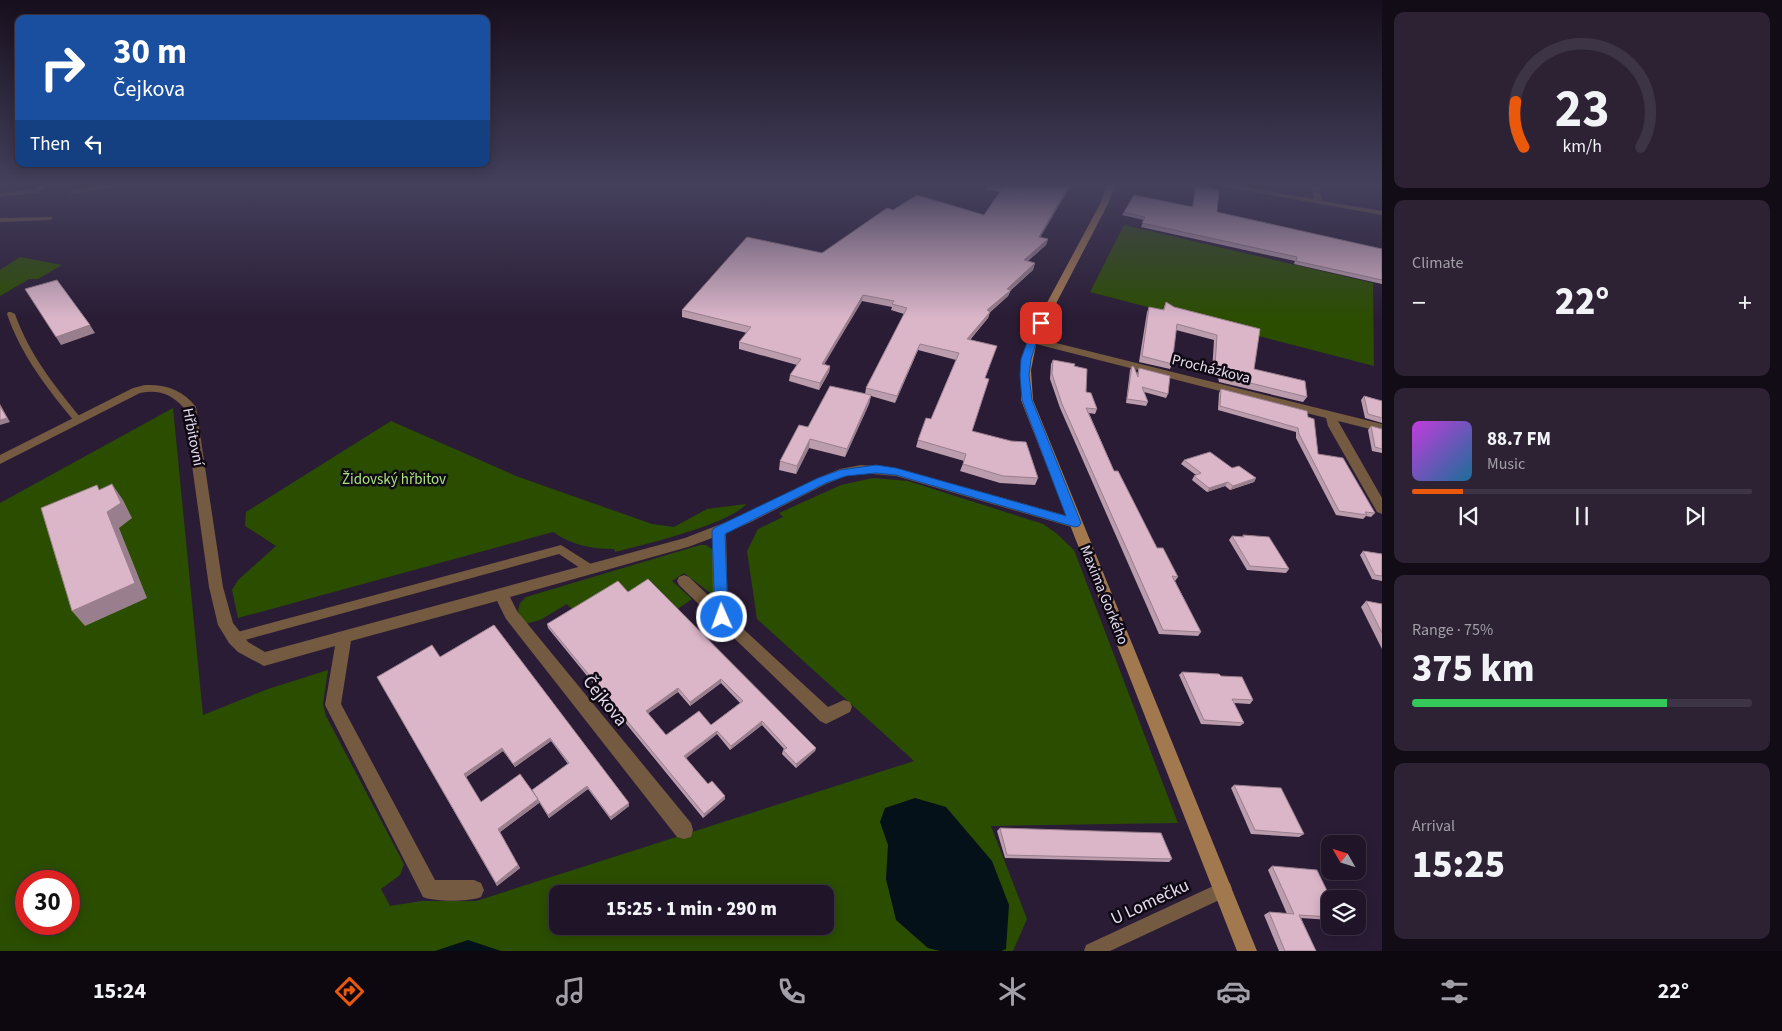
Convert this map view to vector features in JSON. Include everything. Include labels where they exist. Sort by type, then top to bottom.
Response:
[{"type":"street","name":"Maxima Gorkého","points":[[1091,229],[1032,340],[1026,359],[1024,375],[1027,400],[1248,951]]},
{"type":"street","name":"Procházkova","points":[[1032,340],[1382,428]]},
{"type":"street","name":"Hřbitovní","points":[[0,460],[128,394],[152,387],[170,390],[183,397],[190,407],[216,587],[226,625],[234,638],[243,647],[264,659],[344,637]]},
{"type":"street","points":[[1331,415],[1334,426],[1382,509]]},
{"type":"street","points":[[474,890],[430,890],[333,706],[344,637],[688,542],[719,531],[822,480],[844,472],[869,469],[896,472],[1075,523]]},
{"type":"street","points":[[719,531],[722,617]]},
{"type":"street","points":[[684,581],[826,716],[844,707]]},
{"type":"street","name":"Čejkova","points":[[501,593],[511,616],[684,830]]},
{"type":"lane","points":[[11,314],[16,334],[29,356],[77,419]]},
{"type":"lane","points":[[234,638],[561,548],[590,569]]},
{"type":"lane","name":"U Lomečku","points":[[1092,951],[1224,889]]},
{"type":"green space","points":[[1122,229],[1143,229],[1373,283],[1374,366],[1090,292]]},
{"type":"green space","points":[[20,257],[62,265],[38,279],[29,279],[0,296],[0,270]]},
{"type":"green space","points":[[173,408],[203,715],[268,689],[328,670],[323,704],[326,716],[404,864],[400,875],[381,889],[390,906],[421,901],[476,901],[914,761],[757,619],[747,551],[758,529],[783,517],[779,513],[841,485],[873,478],[908,481],[1043,524],[1074,550],[1178,823],[991,826],[1027,919],[1013,951],[0,951],[0,503]]},
{"type":"green space","name":"Židovský hřbitov","points":[[391,421],[516,476],[652,524],[674,527],[707,509],[746,504],[737,512],[705,526],[615,552],[614,549],[590,547],[575,543],[553,532],[238,618],[232,590],[238,580],[276,546],[245,526],[246,512]]},
{"type":"green space","points":[[700,545],[706,545],[712,549],[715,590],[712,594],[684,573],[672,581],[692,599],[676,610],[575,612],[567,604],[540,620],[525,624],[518,611],[520,603],[526,597]]},
{"type":"shaded area","points":[[915,798],[946,807],[992,861],[1009,905],[1006,949],[1001,951],[940,951],[928,948],[896,920],[886,879],[888,845],[880,822],[885,808]]},
{"type":"shaded area","points":[[468,940],[501,951],[435,951]]},
{"type":"building","points":[[856,229],[1043,229],[1039,237],[1048,239],[1024,260],[1035,263],[1007,289],[1011,290],[987,310],[990,312],[967,339],[997,346],[985,378],[989,379],[972,431],[1011,441],[1026,442],[1038,478],[1003,476],[963,464],[966,454],[918,440],[926,418],[931,419],[959,353],[920,344],[897,396],[866,388],[907,308],[892,304],[894,301],[863,295],[822,364],[830,366],[820,383],[790,375],[801,359],[739,342],[751,327],[682,310],[747,237],[822,253]]},
{"type":"building","points":[[1171,229],[1295,229],[1382,249],[1382,280],[1296,261],[1297,257]]},
{"type":"building","points":[[57,280],[90,325],[56,337],[25,289]]},
{"type":"building","points":[[1166,302],[1174,307],[1260,329],[1254,369],[1305,381],[1307,397],[1222,376],[1220,368],[1215,366],[1217,335],[1177,324],[1172,364],[1142,356],[1149,307],[1164,310]]},
{"type":"building","points":[[1053,360],[1075,364],[1074,366],[1087,369],[1086,392],[1091,393],[1097,409],[1086,408],[1114,471],[1118,471],[1157,548],[1163,548],[1178,577],[1172,576],[1201,632],[1163,630],[1062,404],[1052,374]]},
{"type":"building","points":[[1132,366],[1138,377],[1139,368],[1170,376],[1168,394],[1142,387],[1148,402],[1127,399]]},
{"type":"building","points":[[830,386],[871,395],[847,449],[810,439],[797,466],[780,461],[799,425],[808,427]]},
{"type":"building","points":[[1221,389],[1307,411],[1308,417],[1314,419],[1318,454],[1343,458],[1375,513],[1365,512],[1367,515],[1339,511],[1299,434],[1298,428],[1220,406]]},
{"type":"building","points":[[1364,396],[1382,401],[1382,418],[1368,414]]},
{"type":"building","points":[[0,406],[7,418],[0,420]]},
{"type":"building","points":[[1371,426],[1382,429],[1382,449],[1375,447]]},
{"type":"building","points":[[1210,452],[1232,468],[1239,466],[1256,478],[1233,486],[1228,482],[1209,488],[1194,476],[1201,473],[1184,460]]},
{"type":"building","points":[[112,484],[121,503],[107,512],[135,583],[72,611],[41,508],[97,485],[99,490]]},
{"type":"building","points":[[1243,535],[1269,537],[1289,569],[1250,566],[1232,536],[1244,537]]},
{"type":"building","points":[[1363,551],[1382,554],[1382,576],[1375,575]]},
{"type":"building","points":[[648,579],[816,748],[796,764],[783,750],[787,748],[762,721],[731,746],[717,731],[684,756],[708,784],[712,781],[725,796],[704,814],[547,624],[618,581],[628,592]],"holes":[[[721,679],[743,701],[711,725],[699,711],[666,735],[646,711],[678,688],[690,702]]]},
{"type":"building","points":[[1366,601],[1382,604],[1382,633]]},
{"type":"building","points":[[494,625],[629,803],[610,817],[587,786],[548,815],[538,799],[498,829],[518,865],[496,883],[377,677],[432,645],[440,657]],"holes":[[[550,738],[569,763],[532,790],[536,796],[520,774],[481,802],[464,774],[502,748],[513,764]]]},
{"type":"building","points":[[1182,672],[1242,677],[1253,700],[1232,699],[1244,723],[1204,720]]},
{"type":"building","points":[[1234,785],[1281,788],[1304,834],[1255,830]]},
{"type":"building","points":[[1000,828],[1161,833],[1172,859],[1007,855]]},
{"type":"building","points":[[1272,866],[1317,870],[1327,890],[1321,890],[1321,916],[1299,915],[1316,951],[1285,951],[1269,912],[1294,914]]},
{"type":"route","points":[[722,617],[719,531],[822,480],[844,472],[861,469],[896,472],[1075,523],[1027,400],[1024,375],[1026,359],[1032,340],[1041,323]]}]
